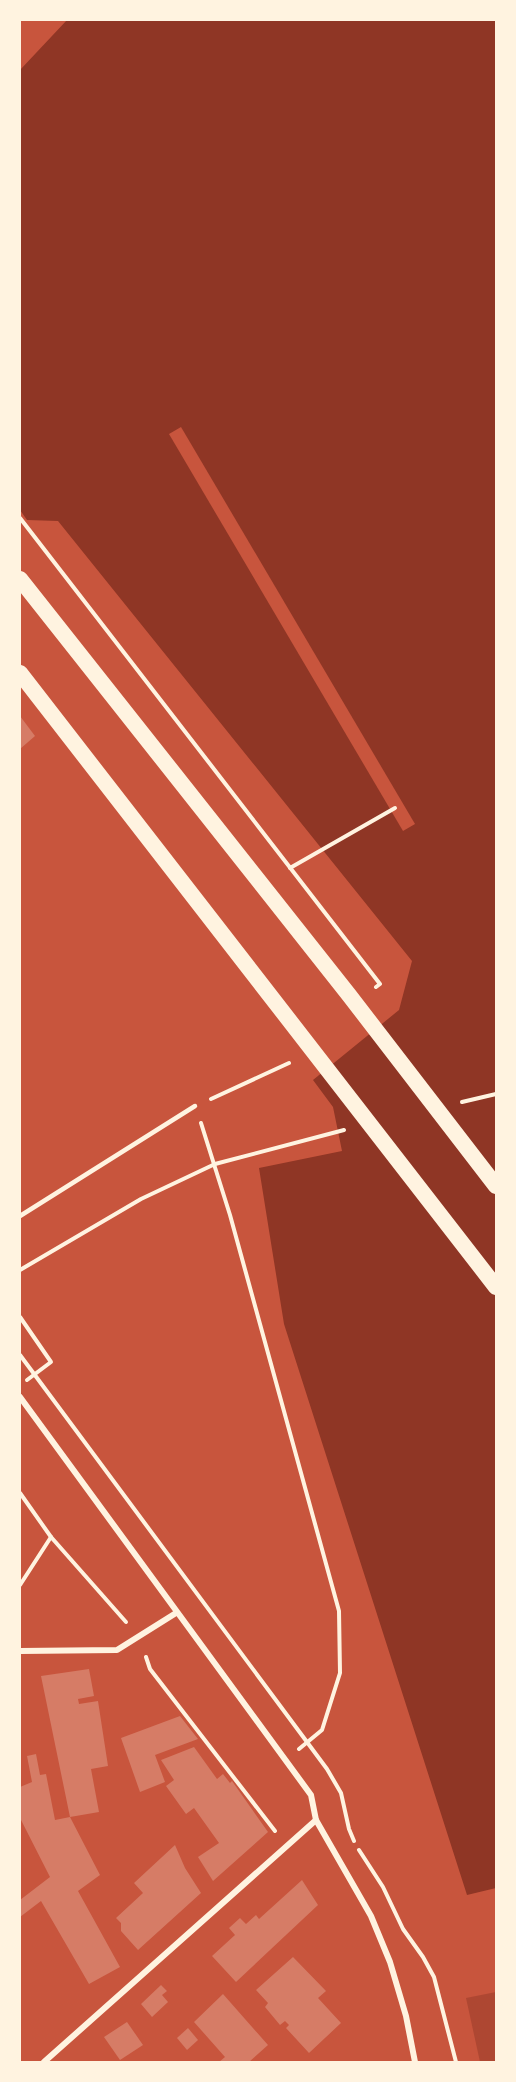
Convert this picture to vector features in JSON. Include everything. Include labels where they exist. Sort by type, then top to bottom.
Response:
[{"type":"highway","points":[[20,579],[349,995],[496,1186]]},
{"type":"highway","points":[[20,673],[496,1287]]},
{"type":"street","points":[[20,1397],[311,1795],[316,1820],[371,1916],[390,1962],[406,2016],[415,2062]]},
{"type":"street","points":[[20,1651],[117,1650],[176,1613]]},
{"type":"street","points":[[44,2062],[316,1820]]},
{"type":"lane","points":[[20,1216],[195,1106]]},
{"type":"path","points":[[20,518],[380,984],[376,987]]},
{"type":"path","points":[[290,868],[395,808]]},
{"type":"path","points":[[284,1760],[322,1730],[340,1673],[339,1611],[215,1164],[195,1106],[289,1063]]},
{"type":"path","points":[[20,1270],[141,1199],[215,1164],[335,1132]]},
{"type":"path","points":[[20,1317],[51,1362],[20,1386]]},
{"type":"path","points":[[20,1493],[51,1537],[139,1636],[150,1669],[286,1846]]},
{"type":"path","points":[[20,1585],[51,1537]]},
{"type":"shaded area","points":[[67,20],[496,20],[496,1888],[467,1895],[284,1324],[259,1168],[342,1151],[333,1107],[313,1080],[399,1010],[412,961],[58,521],[27,520],[20,510],[20,70]]},
{"type":"shaded area","points":[[496,1992],[496,2062],[480,2062],[466,1998]]},
{"type":"pier","points":[[181,427],[415,824],[403,831],[169,434]]},
{"type":"building","points":[[20,716],[35,736],[20,749]]},
{"type":"building","points":[[89,1669],[94,1696],[78,1699],[79,1704],[98,1701],[108,1766],[91,1769],[99,1812],[70,1817],[41,1676]]},
{"type":"building","points":[[180,1716],[198,1739],[155,1755],[165,1782],[140,1792],[121,1738]]},
{"type":"building","points":[[194,1747],[217,1779],[223,1774],[230,1783],[232,1781],[268,1832],[213,1881],[198,1857],[219,1843],[194,1808],[186,1814],[166,1786],[174,1780],[161,1760]]},
{"type":"building","points":[[36,1754],[40,1775],[46,1774],[55,1820],[70,1817],[100,1875],[78,1891],[120,1967],[89,1984],[41,1901],[20,1917],[20,1900],[50,1877],[20,1818],[20,1787],[32,1782],[27,1756]]},
{"type":"building","points":[[175,1845],[185,1868],[201,1893],[138,1950],[121,1931],[121,1923],[116,1918],[143,1893],[134,1883]]},
{"type":"building","points":[[302,1880],[318,1905],[236,1982],[212,1956],[235,1935],[229,1928],[240,1918],[246,1924],[256,1915],[259,1919]]},
{"type":"building","points":[[293,1957],[326,1991],[318,1998],[341,2023],[309,2053],[286,2028],[289,2025],[285,2021],[280,2025],[265,2007],[268,2003],[256,1990]]},
{"type":"building","points":[[161,1985],[167,1991],[162,1995],[168,2002],[152,2017],[141,2004]]},
{"type":"building","points":[[223,1994],[268,2045],[249,2062],[219,2062],[225,2057],[194,2022]]},
{"type":"building","points":[[127,2022],[143,2045],[120,2060],[104,2037]]},
{"type":"building","points":[[188,2028],[198,2040],[187,2050],[177,2038]]}]
